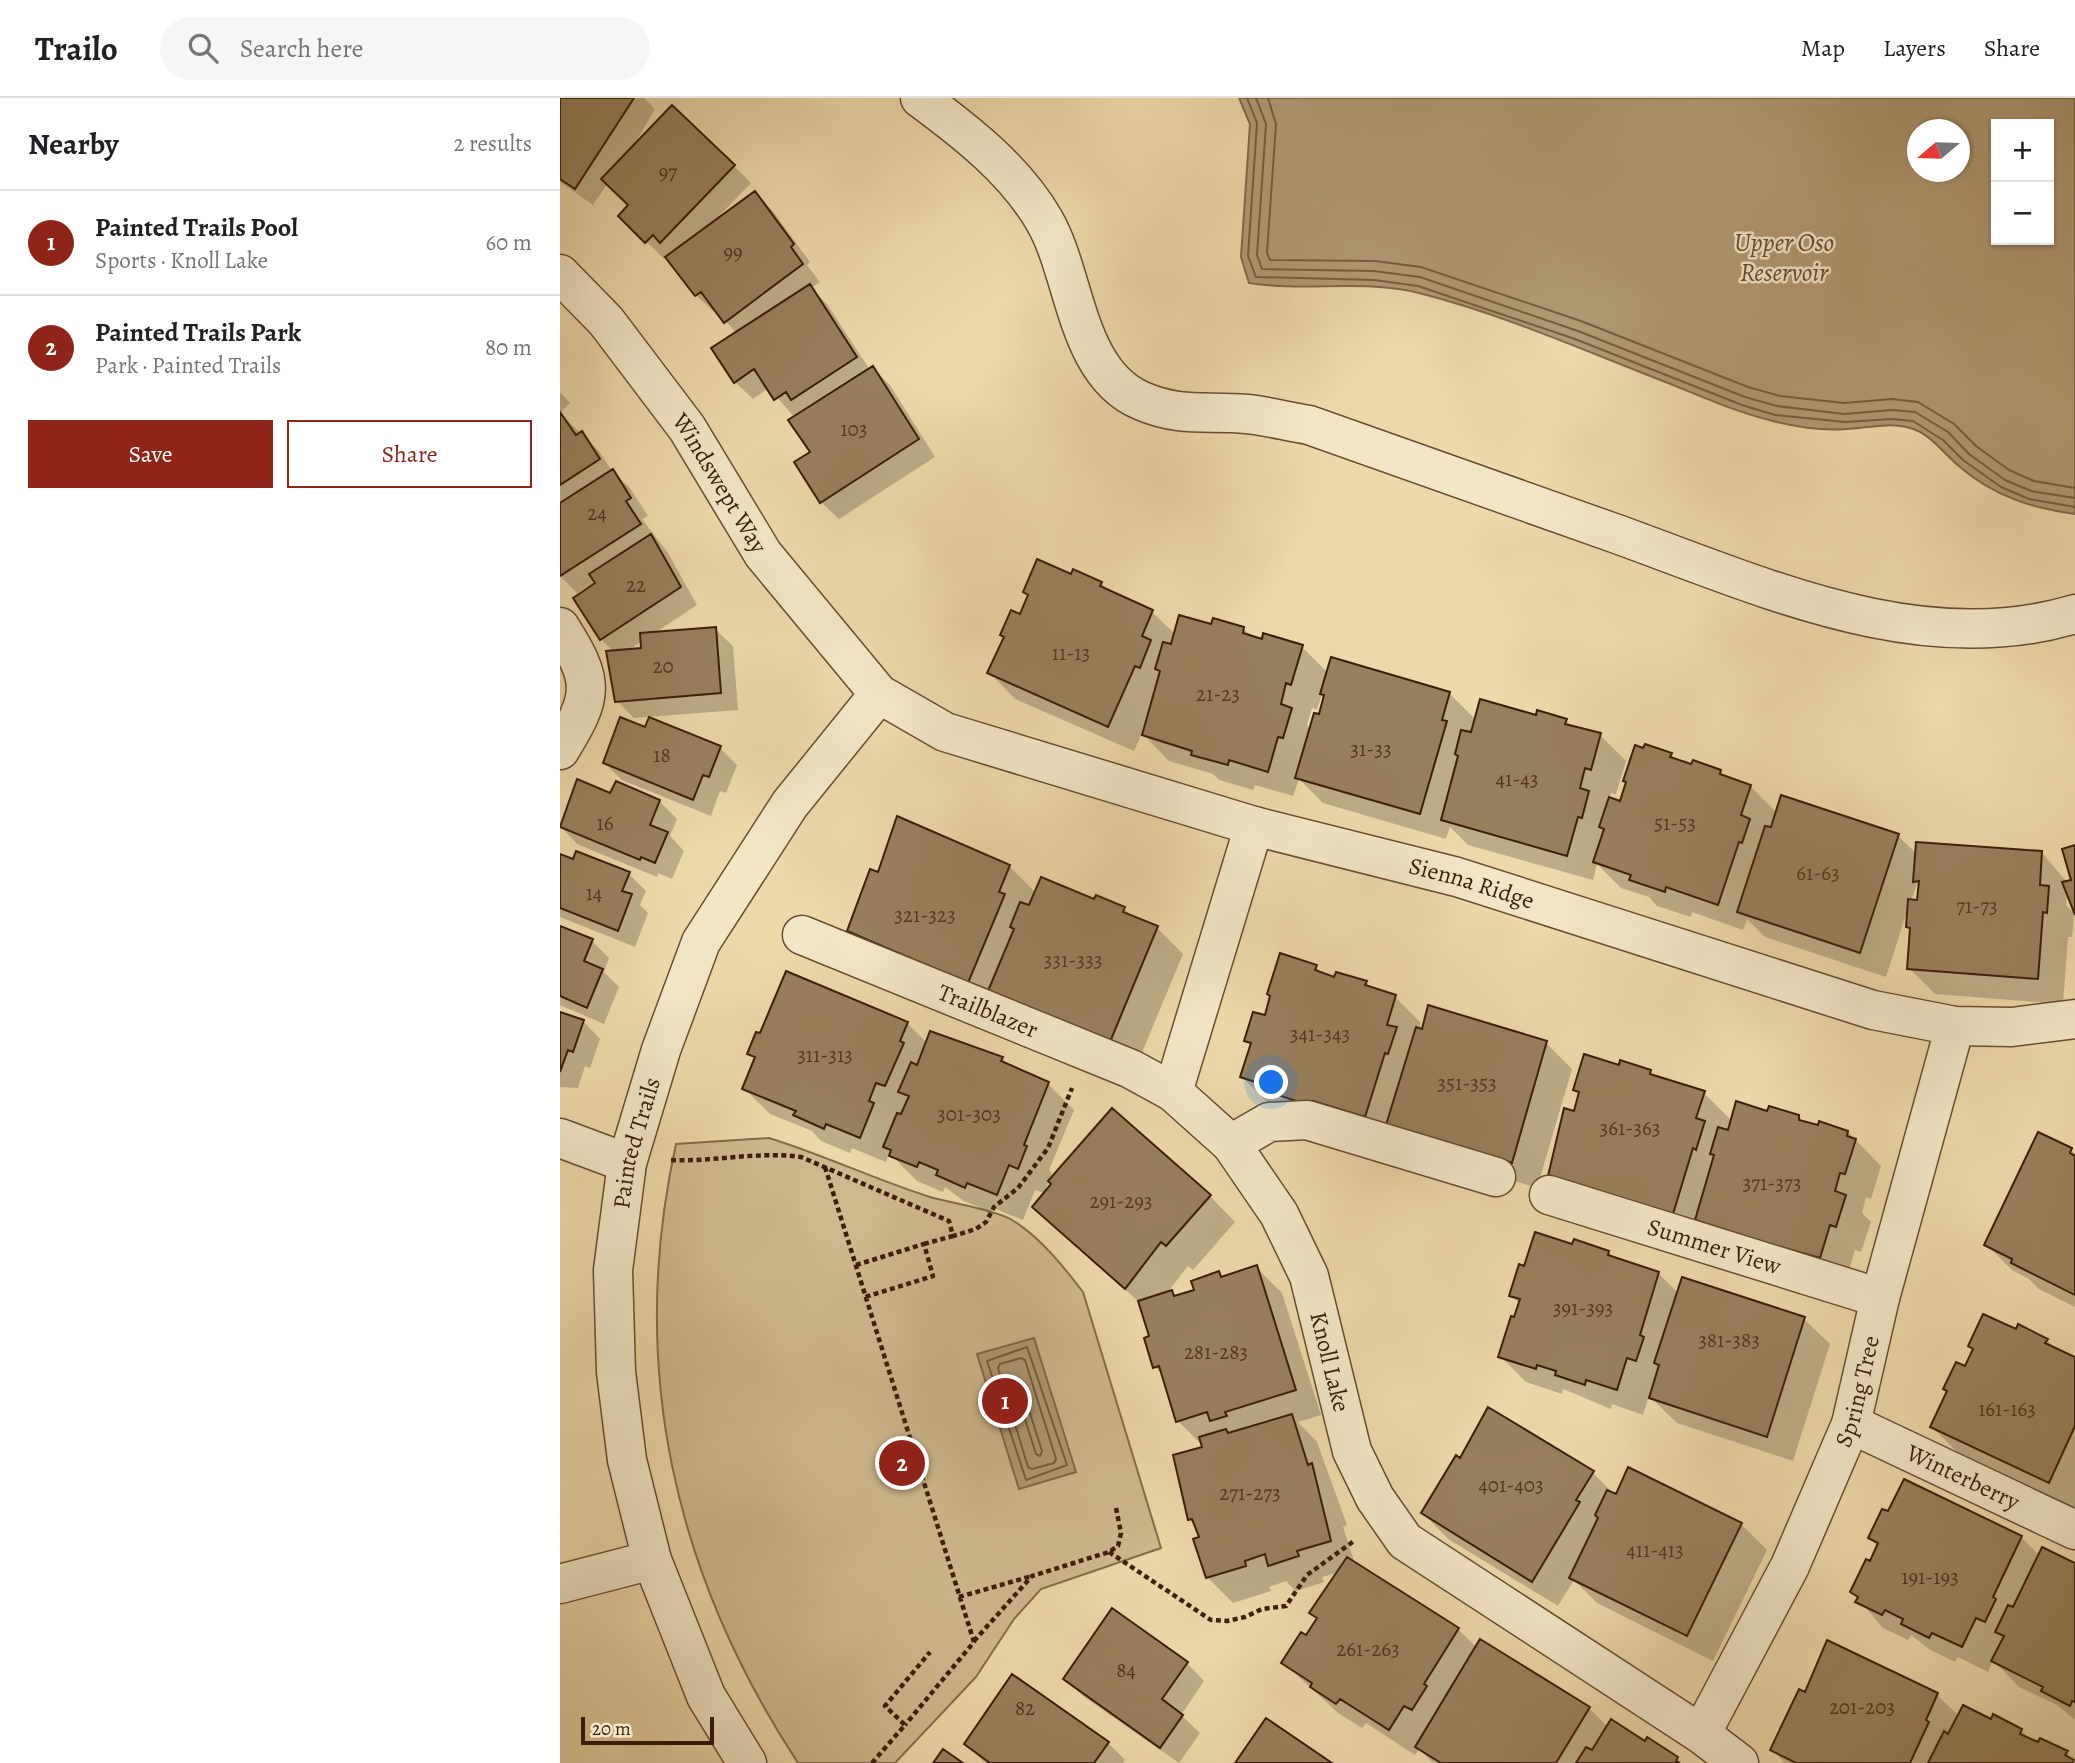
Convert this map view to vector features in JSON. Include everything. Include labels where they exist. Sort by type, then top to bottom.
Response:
[{"type":"street","points":[[920,98],[1017,180],[1045,222],[1093,353],[1113,380],[1141,401],[1191,415],[1245,414],[1309,425],[1772,589],[1860,616],[1936,628],[2036,625],[2075,614]]},
{"type":"street","name":"Windswept Way","points":[[560,274],[615,331],[687,428],[763,554],[879,694]]},
{"type":"street","points":[[560,627],[583,664],[587,690],[582,713],[560,750]]},
{"type":"street","name":"Sienna Ridge","points":[[879,694],[945,732],[1254,826],[1457,877],[1872,1010],[1955,1026],[2012,1027],[2075,1019]]},
{"type":"street","name":"Painted Trails","points":[[747,1763],[706,1696],[652,1560],[627,1460],[616,1372],[613,1270],[627,1161],[661,1050],[701,942],[790,804],[879,694]]},
{"type":"street","points":[[1173,1093],[1254,826]]},
{"type":"street","name":"Trailblazer","points":[[802,935],[1131,1069],[1173,1093]]},
{"type":"street","name":"Spring Tree","points":[[1700,1734],[1790,1566],[1851,1424],[1880,1298],[1955,1026]]},
{"type":"street","name":"Knoll Lake","points":[[1173,1093],[1231,1144],[1279,1214],[1309,1276],[1352,1451],[1405,1541],[1700,1734],[1739,1763]]},
{"type":"street","points":[[1231,1144],[1269,1122],[1307,1120],[1496,1177]]},
{"type":"street","points":[[560,1138],[627,1161]]},
{"type":"street","name":"Summer View","points":[[1549,1195],[1880,1298]]},
{"type":"street","name":"Winterberry","points":[[1851,1424],[2075,1530]]},
{"type":"street","points":[[560,1584],[652,1560]]},
{"type":"path","points":[[856,1265],[976,1229],[986,1222],[994,1207],[1018,1188],[1048,1148],[1086,1051]]},
{"type":"path","points":[[627,1161],[698,1161],[778,1154],[800,1157],[949,1222],[953,1236]]},
{"type":"path","points":[[825,1167],[974,1642]]},
{"type":"path","points":[[865,1297],[933,1276],[924,1244]]},
{"type":"path","points":[[959,1597],[1109,1552],[1118,1546],[1121,1534],[1116,1508]]},
{"type":"path","points":[[1109,1552],[1211,1620],[1227,1620],[1262,1609],[1286,1606],[1307,1575],[1387,1514]]},
{"type":"path","points":[[872,1763],[1032,1576]]},
{"type":"path","points":[[905,1725],[885,1706],[930,1652]]},
{"type":"shaded area","points":[[769,1138],[930,1197],[1005,1216],[1032,1235],[1050,1253],[1083,1292],[1161,1548],[1041,1589],[1014,1619],[976,1677],[895,1763],[798,1763],[755,1691],[720,1618],[692,1543],[672,1466],[660,1388],[657,1308],[662,1227],[676,1144]]},
{"type":"water","name":"Upper Oso Reservoir","points":[[1239,98],[2075,98],[2075,514],[2028,504],[1986,486],[1960,467],[1924,434],[1910,428],[1886,425],[1819,429],[1759,417],[1512,322],[1419,293],[1377,287],[1249,283],[1241,257],[1250,124]]},
{"type":"water","points":[[1034,1338],[1076,1472],[1019,1489],[977,1354]]},
{"type":"building","points":[[560,98],[634,98],[575,189],[560,179]]},
{"type":"building","points":[[672,105],[735,165],[660,243],[653,235],[645,243],[618,216],[628,205],[601,179]]},
{"type":"building","points":[[755,191],[794,244],[791,247],[803,264],[724,323],[701,292],[695,296],[665,257]]},
{"type":"building","points":[[810,284],[857,357],[791,400],[786,392],[774,400],[754,369],[734,383],[711,348]]},
{"type":"building","points":[[873,366],[919,439],[820,503],[794,462],[810,452],[788,420]]},
{"type":"building","points":[[560,412],[576,435],[582,431],[600,459],[560,485]]},
{"type":"building","points":[[613,469],[631,498],[626,501],[641,524],[560,576],[560,503]]},
{"type":"building","points":[[651,534],[681,587],[600,640],[573,598],[595,583],[589,574]]},
{"type":"building","points":[[1037,559],[1071,574],[1073,569],[1102,582],[1100,586],[1153,610],[1142,636],[1151,640],[1140,668],[1135,666],[1108,727],[987,673],[1004,637],[1000,635],[1011,610],[1020,614],[1028,595],[1023,592]]},
{"type":"building","points":[[1179,615],[1211,624],[1213,618],[1244,627],[1243,633],[1262,639],[1263,633],[1303,645],[1291,685],[1286,683],[1281,704],[1292,708],[1283,738],[1278,737],[1268,772],[1229,760],[1228,765],[1191,755],[1192,751],[1142,735],[1160,671],[1155,669],[1163,642],[1171,644]]},
{"type":"building","points":[[716,627],[721,693],[615,702],[606,651],[641,648],[640,633]]},
{"type":"building","points":[[1331,657],[1450,692],[1442,720],[1447,721],[1420,814],[1295,778],[1314,713],[1319,714],[1324,695],[1320,694]]},
{"type":"building","points":[[1480,699],[1536,715],[1537,710],[1567,719],[1565,724],[1601,733],[1591,770],[1585,768],[1580,788],[1589,791],[1567,856],[1441,820],[1458,756],[1455,754],[1461,730],[1471,732]]},
{"type":"building","points":[[620,717],[645,727],[649,717],[721,746],[709,777],[703,775],[693,800],[603,763]]},
{"type":"building","points":[[1645,744],[1672,753],[1670,757],[1691,764],[1693,760],[1721,770],[1720,774],[1751,785],[1741,815],[1750,819],[1742,843],[1739,842],[1718,905],[1666,887],[1665,892],[1629,880],[1631,875],[1593,862],[1604,829],[1599,827],[1609,797],[1620,801],[1626,782],[1623,781],[1635,745],[1643,748]]},
{"type":"building","points":[[577,779],[610,793],[616,781],[660,800],[650,825],[668,832],[655,863],[641,857],[640,860],[560,827]]},
{"type":"building","points":[[1781,795],[1899,834],[1860,953],[1737,912],[1765,826],[1771,827]]},
{"type":"building","points":[[897,816],[1010,865],[999,892],[1005,894],[968,983],[847,931],[870,869],[878,872]]},
{"type":"building","points":[[1916,842],[2042,851],[2040,885],[2049,886],[2047,913],[2043,912],[2038,979],[1907,969],[1910,928],[1906,927],[1908,899],[1917,900],[1919,881],[1913,882]]},
{"type":"building","points":[[2075,845],[2075,915],[2062,882],[2071,880],[2062,849]]},
{"type":"building","points":[[576,851],[630,872],[622,891],[632,894],[618,931],[560,908],[560,854],[573,859]]},
{"type":"building","points":[[1041,877],[1094,899],[1096,895],[1125,907],[1123,912],[1158,926],[1110,1042],[988,991],[1014,929],[1010,927],[1020,902],[1029,905]]},
{"type":"building","points":[[560,926],[593,939],[584,961],[603,969],[587,1008],[560,996]]},
{"type":"building","points":[[1280,953],[1317,965],[1315,970],[1334,977],[1336,972],[1367,981],[1365,985],[1396,995],[1387,1025],[1397,1027],[1388,1054],[1385,1053],[1365,1117],[1313,1101],[1311,1106],[1275,1094],[1277,1089],[1240,1077],[1251,1043],[1244,1041],[1253,1012],[1265,1015],[1270,996],[1267,994]]},
{"type":"building","points":[[786,971],[908,1022],[900,1041],[904,1043],[885,1086],[876,1083],[869,1101],[874,1103],[860,1138],[826,1124],[824,1129],[793,1115],[796,1111],[742,1089],[755,1057],[747,1054],[756,1032],[760,1033]]},
{"type":"building","points":[[1428,1005],[1547,1041],[1512,1163],[1386,1125],[1416,1027],[1422,1029]]},
{"type":"building","points":[[560,1012],[584,1020],[573,1052],[568,1050],[560,1072]]},
{"type":"building","points":[[930,1031],[1003,1057],[1001,1061],[1049,1082],[1024,1145],[1027,1146],[1018,1169],[1009,1165],[997,1195],[967,1183],[965,1188],[936,1175],[938,1170],[919,1162],[917,1167],[889,1156],[891,1150],[883,1147],[897,1113],[901,1114],[909,1096],[898,1092],[911,1062],[917,1065]]},
{"type":"building","points":[[1584,1054],[1619,1065],[1620,1060],[1651,1070],[1650,1074],[1705,1091],[1696,1118],[1705,1121],[1696,1150],[1693,1148],[1673,1214],[1548,1176],[1564,1108],[1574,1111],[1579,1092],[1573,1090]]},
{"type":"building","points":[[1736,1101],[1767,1111],[1769,1106],[1799,1115],[1799,1120],[1818,1125],[1819,1121],[1848,1131],[1847,1136],[1856,1139],[1845,1174],[1840,1173],[1835,1191],[1846,1195],[1836,1227],[1830,1225],[1820,1258],[1781,1247],[1780,1252],[1743,1240],[1745,1236],[1695,1220],[1714,1155],[1710,1154],[1718,1127],[1728,1130]]},
{"type":"building","points":[[1112,1108],[1211,1195],[1166,1246],[1161,1242],[1125,1289],[1032,1207],[1051,1184],[1048,1181]]},
{"type":"building","points":[[2038,1132],[2072,1148],[2070,1153],[2075,1156],[2075,1295],[2011,1263],[2012,1259],[1984,1245]]},
{"type":"building","points":[[1535,1232],[1572,1244],[1574,1239],[1609,1251],[1608,1255],[1659,1272],[1640,1335],[1644,1337],[1636,1361],[1627,1358],[1617,1390],[1586,1380],[1585,1385],[1555,1375],[1556,1371],[1537,1365],[1536,1369],[1498,1357],[1511,1316],[1514,1317],[1520,1299],[1509,1296],[1519,1264],[1524,1266]]},
{"type":"building","points":[[1257,1265],[1296,1390],[1225,1412],[1227,1416],[1210,1421],[1207,1412],[1176,1422],[1159,1366],[1153,1368],[1144,1338],[1149,1336],[1138,1301],[1172,1290],[1174,1296],[1194,1290],[1191,1281],[1219,1271],[1221,1277]]},
{"type":"building","points":[[1682,1277],[1805,1317],[1767,1437],[1649,1398],[1659,1365],[1654,1363]]},
{"type":"building","points":[[1983,1314],[2016,1329],[2018,1324],[2048,1339],[2045,1343],[2075,1357],[2075,1426],[2049,1483],[1930,1427],[1947,1391],[1943,1389],[1956,1362],[1965,1366],[1973,1349],[1968,1346]]},
{"type":"building","points":[[1488,1407],[1594,1471],[1576,1500],[1580,1502],[1532,1582],[1421,1513],[1456,1455],[1460,1458]]},
{"type":"building","points":[[1292,1414],[1308,1465],[1312,1463],[1331,1541],[1297,1551],[1299,1556],[1268,1566],[1265,1554],[1245,1561],[1246,1566],[1206,1578],[1193,1539],[1199,1537],[1192,1519],[1188,1520],[1173,1455],[1202,1447],[1199,1437],[1226,1429],[1228,1433]]},
{"type":"building","points":[[1628,1467],[1742,1523],[1687,1636],[1569,1578],[1598,1518],[1595,1515],[1607,1490],[1616,1494]]},
{"type":"building","points":[[1904,1479],[2022,1536],[1993,1597],[1996,1599],[1985,1622],[1976,1618],[1962,1647],[1932,1633],[1929,1638],[1901,1624],[1903,1619],[1885,1610],[1882,1615],[1855,1602],[1858,1597],[1850,1592],[1866,1559],[1870,1561],[1878,1543],[1868,1538],[1882,1509],[1888,1511]]},
{"type":"building","points":[[2042,1547],[2075,1563],[2075,1702],[2072,1701],[2070,1706],[2041,1691],[2043,1687],[1991,1661],[2004,1636],[1995,1632],[2008,1605],[2013,1607]]},
{"type":"building","points":[[1347,1557],[1459,1628],[1424,1684],[1427,1686],[1412,1710],[1404,1706],[1389,1730],[1340,1699],[1336,1704],[1310,1687],[1312,1683],[1281,1663],[1301,1632],[1306,1635],[1317,1618],[1309,1613]]},
{"type":"building","points":[[1112,1608],[1188,1662],[1162,1699],[1183,1715],[1160,1748],[1063,1679]]},
{"type":"building","points":[[1480,1639],[1590,1707],[1556,1763],[1441,1763],[1415,1747]]},
{"type":"building","points":[[1827,1640],[1938,1693],[1926,1720],[1929,1722],[1910,1763],[1796,1763],[1770,1750],[1799,1689],[1805,1692]]},
{"type":"building","points":[[1012,1674],[1109,1742],[1094,1763],[990,1763],[964,1744]]},
{"type":"building","points":[[1963,1705],[1991,1719],[1993,1714],[2022,1729],[2020,1734],[2038,1742],[2040,1738],[2068,1751],[2065,1755],[2074,1760],[2072,1763],[1928,1763],[1944,1731],[1948,1734]]},
{"type":"building","points":[[1266,1718],[1332,1763],[1235,1763]]},
{"type":"building","points":[[1611,1719],[1645,1741],[1647,1737],[1678,1757],[1676,1761],[1680,1763],[1576,1763],[1586,1747],[1592,1750]]},
{"type":"building","points":[[943,1749],[963,1763],[933,1763]]},
{"type":"place","name":"Painted Trails Pool","points":[[1005,1401]]},
{"type":"place","name":"Painted Trails Park","points":[[902,1463]]}]
